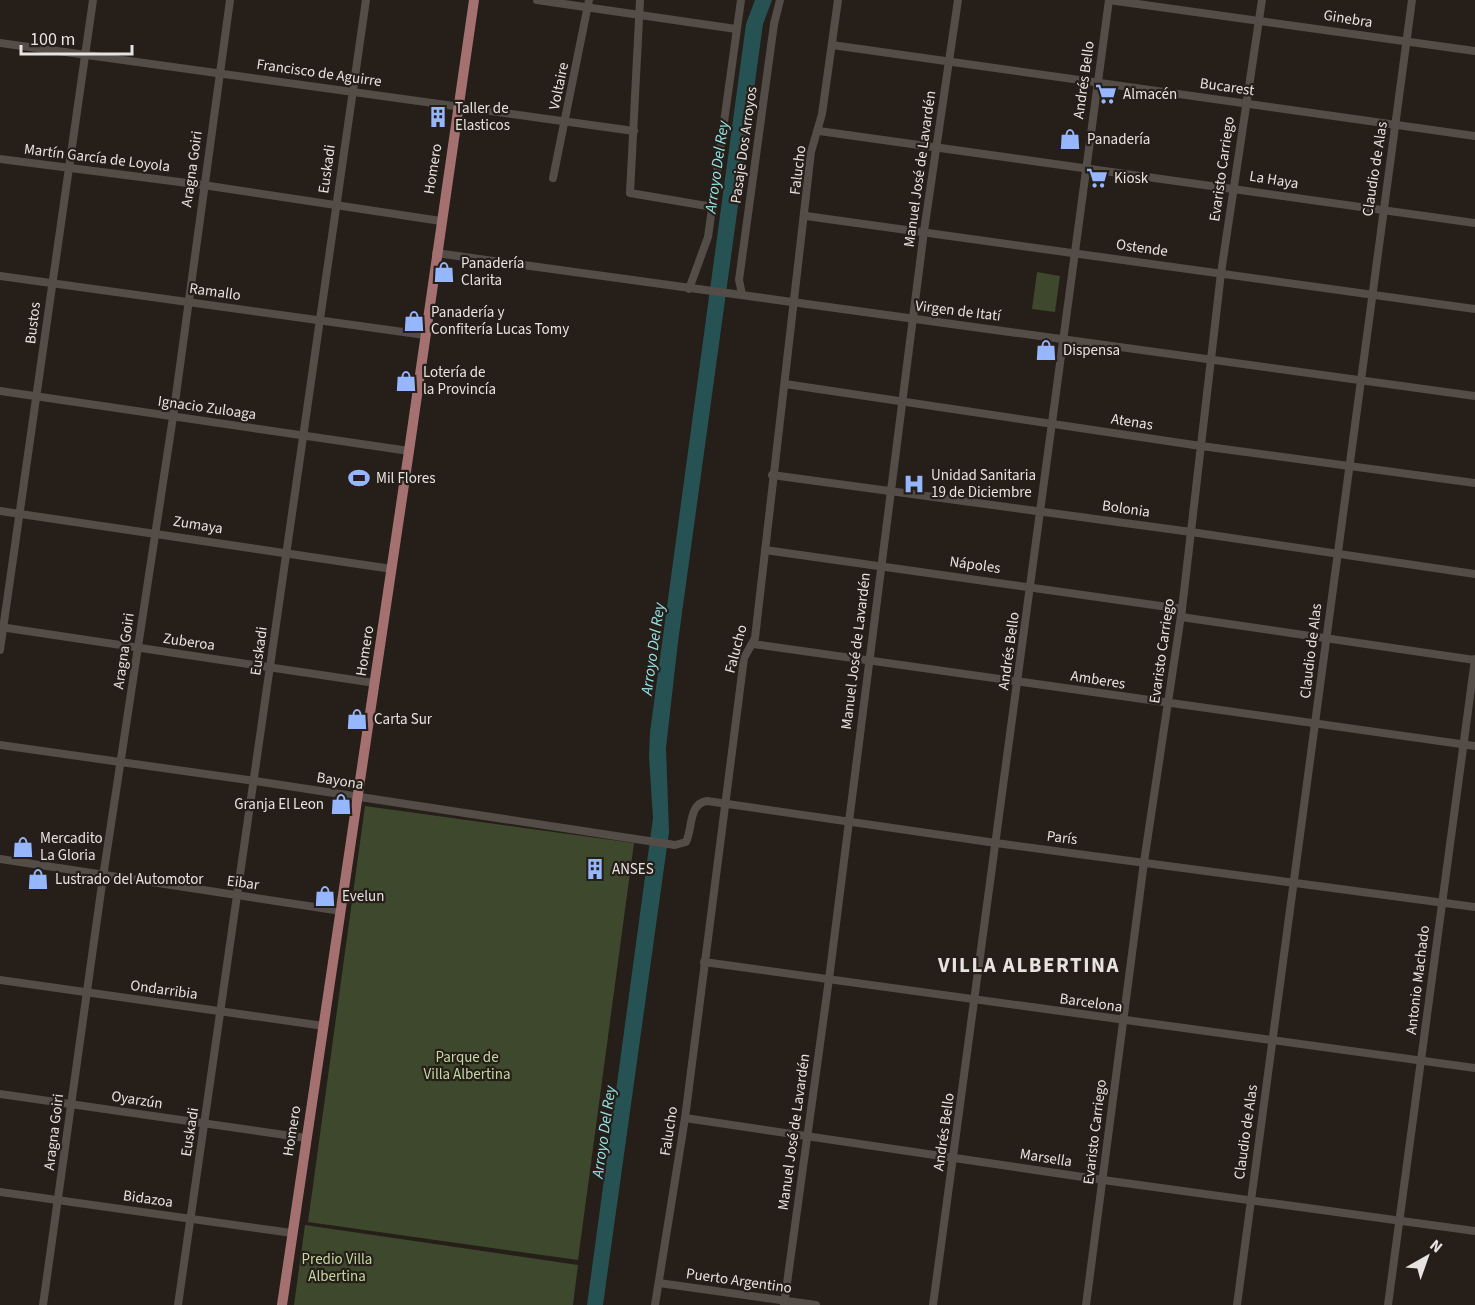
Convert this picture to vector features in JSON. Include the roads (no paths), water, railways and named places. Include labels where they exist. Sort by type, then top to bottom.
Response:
[{"type":"main road","name":"Homero","points":[[282,1305],[410,452],[436,253],[474,0]]},
{"type":"street","name":"Bustos","points":[[0,650],[93,0]]},
{"type":"street","name":"Aragna Goiri","points":[[44,1305],[103,877],[173,417],[187,301],[230,0]]},
{"type":"street","name":"Euskadi","points":[[177,1305],[222,1011],[304,435],[318,321],[366,0]]},
{"type":"street","points":[[537,0],[588,4],[639,16],[736,29]]},
{"type":"street","points":[[640,0],[630,193],[712,207]]},
{"type":"street","points":[[693,289],[707,243],[741,0]]},
{"type":"street","name":"Pasaje Dos Arroyos","points":[[738,293],[774,24],[780,0]]},
{"type":"street","name":"Falucho","points":[[655,1305],[685,1118],[744,658],[753,644],[812,152],[819,131],[838,0]]},
{"type":"street","name":"Manuel José de Lavardén","points":[[784,1303],[829,979],[924,231],[958,0]]},
{"type":"street","name":"Ginebra","points":[[1109,0],[1475,51]]},
{"type":"street","name":"Andrés Bello","points":[[933,1305],[1031,587],[1073,252],[1109,0]]},
{"type":"street","name":"Evaristo Carriego","points":[[1086,1305],[1144,862],[1181,613],[1221,273],[1262,0]]},
{"type":"street","name":"Claudio de Alas","points":[[1237,1305],[1347,467],[1412,0]]},
{"type":"street","name":"Voltaire","points":[[553,178],[588,4]]},
{"type":"street","name":"Francisco de Aguirre","points":[[0,43],[634,131]]},
{"type":"street","name":"Bucarest","points":[[832,45],[1475,136]]},
{"type":"street","name":"La Haya","points":[[819,131],[1234,187],[1475,223]]},
{"type":"street","name":"Martín García de Loyola","points":[[0,159],[203,185],[441,221]]},
{"type":"street","name":"Ostende","points":[[806,216],[1475,309]]},
{"type":"street","name":"Virgen de Itatí","points":[[436,253],[1475,396]]},
{"type":"street","name":"Ramallo","points":[[0,276],[425,335]]},
{"type":"street","name":"Atenas","points":[[785,384],[1347,467],[1475,483]]},
{"type":"street","name":"Ignacio Zuloaga","points":[[0,391],[410,452]]},
{"type":"street","name":"Bolonia","points":[[772,475],[1191,532],[1475,574]]},
{"type":"street","name":"Zumaya","points":[[0,511],[155,532],[392,569]]},
{"type":"street","name":"Nápoles","points":[[765,550],[1031,587],[1326,637],[1475,659]]},
{"type":"street","name":"Zuberoa","points":[[2,627],[375,683]]},
{"type":"street","name":"Amberes","points":[[753,644],[1475,746]]},
{"type":"street","name":"Antonio Machado","points":[[1388,1305],[1475,659]]},
{"type":"street","name":"Bayona","points":[[0,745],[675,845]]},
{"type":"street","name":"París","points":[[675,845],[686,842],[698,805],[707,801],[1475,908]]},
{"type":"street","name":"Eibar","points":[[0,859],[103,877],[341,911]]},
{"type":"street","name":"Barcelona","points":[[704,962],[1123,1022],[1475,1068]]},
{"type":"street","name":"Ondarribia","points":[[0,980],[324,1026]]},
{"type":"street","name":"Oyarzún","points":[[0,1094],[306,1138]]},
{"type":"street","name":"Marsella","points":[[685,1118],[1103,1180],[1475,1231]]},
{"type":"street","name":"Bidazoa","points":[[0,1192],[292,1233]]},
{"type":"street","name":"Puerto Argentino","points":[[658,1283],[784,1303],[816,1305]]},
{"type":"water","points":[[755,0],[772,0],[763,24],[678,642],[666,748],[669,832],[603,1305],[587,1305],[653,818],[649,757],[650,732],[746,24]]},
{"type":"place","name":"Almacén","points":[[1106,94]]},
{"type":"place","name":"Taller de Elasticos","points":[[438,117]]},
{"type":"place","name":"Panadería","points":[[1070,139]]},
{"type":"place","name":"Kiosk","points":[[1097,178]]},
{"type":"place","name":"Panadería Clarita","points":[[444,272]]},
{"type":"place","name":"Panadería y Confitería Lucas Tomy","points":[[414,321]]},
{"type":"place","name":"Dispensa","points":[[1046,350]]},
{"type":"place","name":"Lotería de la Provincía","points":[[406,381]]},
{"type":"place","name":"Mil Flores","points":[[359,478]]},
{"type":"place","name":"Unidad Sanitaria 19 de Diciembre","points":[[914,484]]},
{"type":"place","name":"Carta Sur","points":[[357,719]]},
{"type":"place","name":"Granja El Leon","points":[[341,804]]},
{"type":"place","name":"Mercadito La Gloria","points":[[23,847]]},
{"type":"place","name":"ANSES","points":[[595,869]]},
{"type":"place","name":"Lustrado del Automotor","points":[[38,879]]},
{"type":"place","name":"Evelun","points":[[325,896]]},
{"type":"district","name":"VILLA ALBERTINA","points":[[1029,965]]},
{"type":"water label","name":"Arroyo Del Rey","points":[[717,167]]},
{"type":"water label","name":"Arroyo Del Rey","points":[[653,649]]},
{"type":"water label","name":"Arroyo Del Rey","points":[[604,1132]]},
{"type":"park label","name":"Parque de Villa Albertina","points":[[467,1066]]},
{"type":"park label","name":"Predio Villa Albertina","points":[[337,1268]]}]
